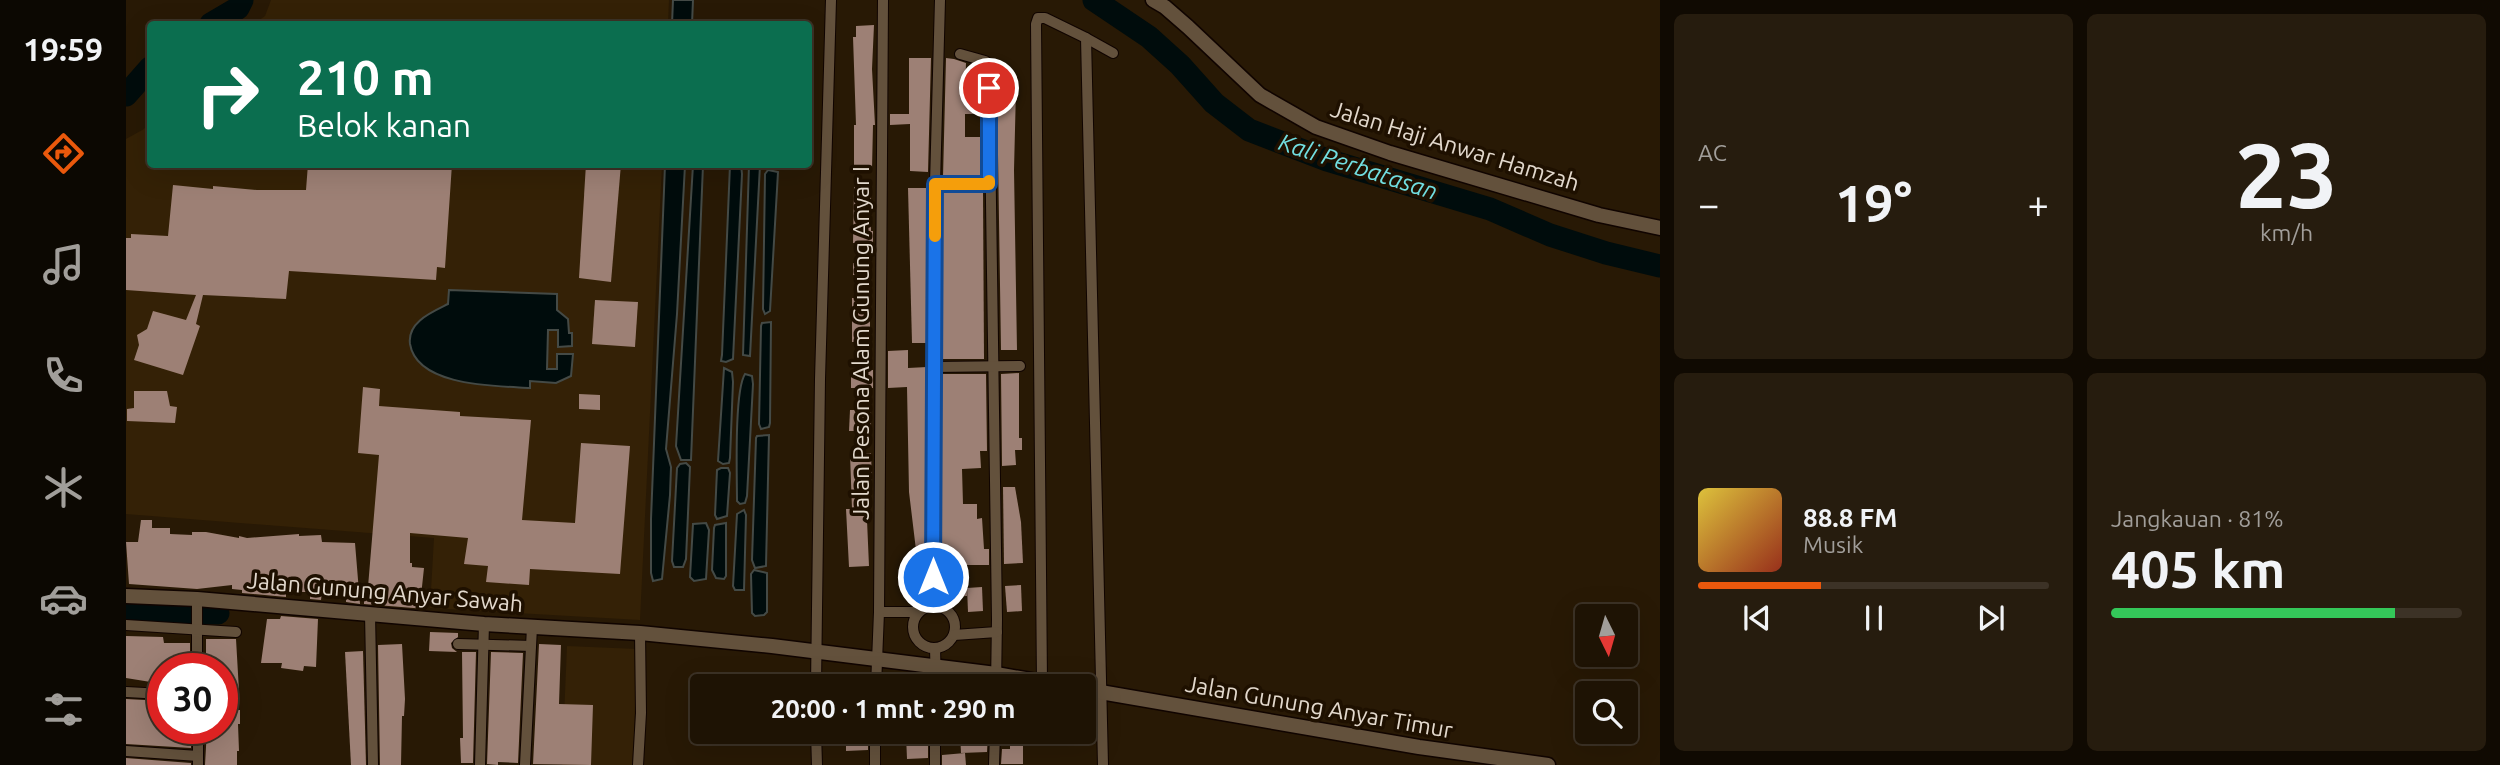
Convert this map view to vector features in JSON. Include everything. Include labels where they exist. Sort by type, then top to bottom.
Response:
[{"type":"street","points":[[816,674],[820,379],[831,0]]},
{"type":"street","name":"Jalan Pesona Alam Gunung Anyar I","points":[[876,674],[883,0]]},
{"type":"street","points":[[933,606],[935,184],[940,0]]},
{"type":"street","name":"Jalan Haji Anwar Hamzah","points":[[1153,0],[1188,27],[1260,95],[1316,127],[1390,153],[1599,215],[1660,228]]},
{"type":"street","points":[[1042,674],[1038,19],[1045,18],[1113,53]]},
{"type":"street","points":[[1086,38],[1102,765]]},
{"type":"street","points":[[960,54],[989,64],[996,674]]},
{"type":"street","points":[[935,184],[989,184]]},
{"type":"street","points":[[934,367],[1020,366]]},
{"type":"street","name":"Jalan Gunung Anyar Sawah","points":[[126,596],[484,624],[639,633]]},
{"type":"street","points":[[197,602],[197,653]]},
{"type":"street","points":[[878,612],[919,612],[933,606],[949,612],[956,626],[954,635],[943,646],[926,646],[915,635],[915,619],[919,612]]},
{"type":"street","points":[[370,614],[373,765]]},
{"type":"street","points":[[480,765],[484,624]]},
{"type":"street","points":[[126,625],[236,632]]},
{"type":"street","points":[[525,765],[532,627]]},
{"type":"street","points":[[954,635],[997,632]]},
{"type":"street","points":[[638,765],[641,713],[639,633],[816,652],[936,667],[968,674]]},
{"type":"street","points":[[458,644],[531,646]]},
{"type":"street","points":[[934,648],[936,674]]},
{"type":"street","name":"Jalan Gunung Anyar Timur","points":[[1096,691],[1419,747],[1548,765]]},
{"type":"street","points":[[126,692],[147,694]]},
{"type":"street","points":[[817,744],[817,765]]},
{"type":"street","points":[[875,744],[875,765]]},
{"type":"street","points":[[935,744],[935,765]]},
{"type":"street","points":[[994,765],[995,744]]},
{"type":"street","points":[[126,751],[198,760]]},
{"type":"shaded area","points":[[271,0],[669,0],[668,21],[258,21],[265,16]]},
{"type":"shaded area","points":[[673,0],[693,0],[692,21],[672,21]]},
{"type":"shaded area","points":[[147,124],[147,168],[662,168],[640,620],[430,608],[434,538],[126,514],[126,139]]},
{"type":"shaded area","points":[[665,168],[685,168],[666,449],[671,467],[670,495],[662,579],[653,581],[651,519]]},
{"type":"shaded area","points":[[693,168],[703,168],[691,460],[681,460],[676,446]]},
{"type":"shaded area","points":[[730,168],[741,168],[733,359],[721,361]]},
{"type":"shaded area","points":[[749,168],[760,168],[750,356],[743,355]]},
{"type":"shaded area","points":[[768,170],[778,172],[770,311],[765,314],[765,174]]},
{"type":"shaded area","points":[[449,290],[557,294],[557,310],[568,319],[572,346],[558,347],[558,330],[548,330],[547,369],[557,369],[557,354],[573,354],[571,376],[556,383],[530,381],[530,388],[480,385],[427,369],[416,358],[410,344],[410,336],[416,324],[448,304]]},
{"type":"shaded area","points":[[771,322],[770,423],[769,427],[761,429],[761,326],[762,323]]},
{"type":"shaded area","points":[[724,368],[732,372],[733,382],[730,458],[729,463],[723,464],[718,461]]},
{"type":"shaded area","points":[[745,374],[752,376],[753,384],[747,496],[745,503],[740,504],[737,501],[737,435],[739,398]]},
{"type":"shaded area","points":[[769,435],[766,566],[755,568],[752,560],[756,438]]},
{"type":"shaded area","points":[[686,463],[690,467],[686,559],[683,567],[674,567],[672,561],[677,468]]},
{"type":"shaded area","points":[[728,468],[730,473],[727,516],[717,519],[717,470]]},
{"type":"shaded area","points":[[744,510],[744,590],[735,590],[733,586],[737,514]]},
{"type":"shaded area","points":[[706,523],[709,530],[706,579],[694,581],[690,577],[693,524]]},
{"type":"shaded area","points":[[726,523],[724,579],[716,578],[712,570],[714,528],[715,525]]},
{"type":"shaded area","points":[[754,570],[767,573],[767,612],[764,615],[755,616],[752,613],[751,574]]},
{"type":"shaded area","points":[[567,646],[637,649],[633,765],[562,765]]},
{"type":"building","points":[[874,25],[872,69],[875,125],[872,169],[854,168],[856,125],[853,37],[856,37],[856,26]]},
{"type":"building","points":[[909,58],[931,58],[928,172],[910,171],[910,124],[890,125],[890,114],[909,114]]},
{"type":"building","points":[[946,58],[966,63],[965,103],[982,103],[982,114],[965,114],[965,137],[983,137],[983,177],[943,177]]},
{"type":"building","points":[[997,89],[1016,89],[1014,170],[1017,350],[1001,350]]},
{"type":"building","points":[[308,168],[452,168],[445,268],[437,267],[436,280],[289,271],[286,299],[203,295],[196,324],[200,326],[183,375],[134,360],[139,345],[137,335],[147,329],[153,311],[186,320],[196,295],[126,290],[126,238],[131,238],[131,234],[168,236],[173,185],[213,189],[213,186],[257,190],[306,190]]},
{"type":"building","points":[[586,168],[621,168],[611,282],[579,278]]},
{"type":"building","points":[[854,187],[871,187],[873,243],[853,243]]},
{"type":"building","points":[[908,188],[928,188],[927,343],[912,343]]},
{"type":"building","points":[[942,191],[983,191],[984,359],[942,359]]},
{"type":"building","points":[[853,263],[871,263],[871,275],[853,275]]},
{"type":"building","points":[[852,298],[870,298],[870,342],[852,342]]},
{"type":"building","points":[[595,300],[638,302],[635,347],[592,344]]},
{"type":"building","points":[[908,350],[908,368],[927,367],[927,592],[912,593],[909,551],[916,550],[909,492],[907,387],[888,388],[888,351]]},
{"type":"building","points":[[851,370],[873,370],[873,388],[851,388]]},
{"type":"building","points":[[1019,373],[1019,438],[1022,438],[1022,450],[1015,450],[1016,465],[1002,466],[1001,374]]},
{"type":"building","points":[[942,374],[986,374],[987,451],[980,451],[981,468],[962,469],[963,504],[977,504],[977,519],[982,518],[984,549],[989,549],[989,565],[966,565],[967,596],[945,597],[944,591],[941,592]]},
{"type":"building","points":[[363,387],[380,389],[379,406],[460,412],[460,416],[531,420],[522,520],[575,523],[581,443],[630,446],[620,574],[530,569],[529,585],[486,582],[488,566],[464,564],[468,538],[410,533],[410,563],[412,567],[424,568],[421,596],[425,596],[426,609],[364,604],[364,599],[367,599],[379,455],[358,453]]},
{"type":"building","points":[[134,391],[167,391],[170,406],[177,407],[175,423],[127,421],[127,409],[134,408]]},
{"type":"building","points":[[579,394],[600,395],[600,410],[579,409]]},
{"type":"building","points":[[850,410],[871,410],[871,431],[849,431]]},
{"type":"building","points":[[871,453],[872,484],[868,484],[866,497],[869,566],[849,567],[846,509],[852,509],[850,454]]},
{"type":"building","points":[[1003,487],[1015,487],[1021,522],[1023,563],[1004,564]]},
{"type":"building","points":[[141,520],[152,520],[152,528],[170,528],[170,534],[192,535],[192,532],[206,532],[239,538],[321,535],[322,542],[355,543],[360,604],[346,602],[346,591],[322,591],[321,600],[310,599],[310,592],[286,592],[286,597],[242,593],[242,590],[232,589],[232,585],[197,589],[129,584],[126,542],[138,542]]},
{"type":"building","points":[[1021,585],[1022,611],[1007,612],[1005,586]]},
{"type":"building","points":[[982,587],[983,611],[968,612],[967,588]]},
{"type":"building","points":[[281,616],[318,619],[316,667],[304,666],[303,671],[281,668],[282,663],[261,663],[267,619],[280,619]]},
{"type":"building","points":[[430,632],[458,633],[458,637],[451,643],[457,652],[429,651]]},
{"type":"building","points":[[126,636],[163,637],[164,643],[190,643],[190,653],[147,653],[147,681],[126,678]]},
{"type":"building","points":[[206,639],[236,639],[237,653],[206,653]]},
{"type":"building","points":[[402,644],[405,699],[401,765],[380,765],[378,645]]},
{"type":"building","points":[[539,644],[561,645],[559,704],[593,705],[591,765],[533,764]]},
{"type":"building","points":[[363,651],[366,765],[351,765],[345,652]]},
{"type":"building","points":[[462,652],[476,652],[473,763],[461,763]]},
{"type":"building","points":[[491,652],[523,653],[518,763],[487,764]]},
{"type":"building","points":[[126,699],[147,700],[147,744],[191,744],[191,748],[126,744]]},
{"type":"building","points":[[238,724],[239,751],[237,765],[205,765],[206,744],[238,744]]},
{"type":"building","points":[[846,744],[868,744],[868,750],[846,751]]},
{"type":"building","points":[[906,744],[928,744],[928,758],[907,759]]},
{"type":"building","points":[[961,744],[987,744],[987,752],[961,753]]},
{"type":"building","points":[[1010,744],[1023,744],[1023,764],[1001,764],[1002,749],[1010,749]]},
{"type":"building","points":[[965,753],[966,765],[942,765],[942,755]]},
{"type":"building","points":[[126,758],[191,763],[191,765],[126,765]]},
{"type":"waterway","name":"Kali Perbatasan","points":[[216,21],[238,8],[242,0]]},
{"type":"waterway","name":"Kali Perbatasan","points":[[1094,0],[1149,37],[1180,65],[1214,103],[1249,130],[1327,160],[1490,209],[1550,235],[1606,253],[1660,266]]},
{"type":"waterway","name":"Kali Perbatasan","points":[[126,95],[147,71]]},
{"type":"waterway","points":[[126,609],[218,613]]},
{"type":"slow traffic","points":[[935,236],[935,184],[989,184],[989,181]]},
{"type":"route","points":[[933,577],[935,184],[989,184],[989,88]]}]
